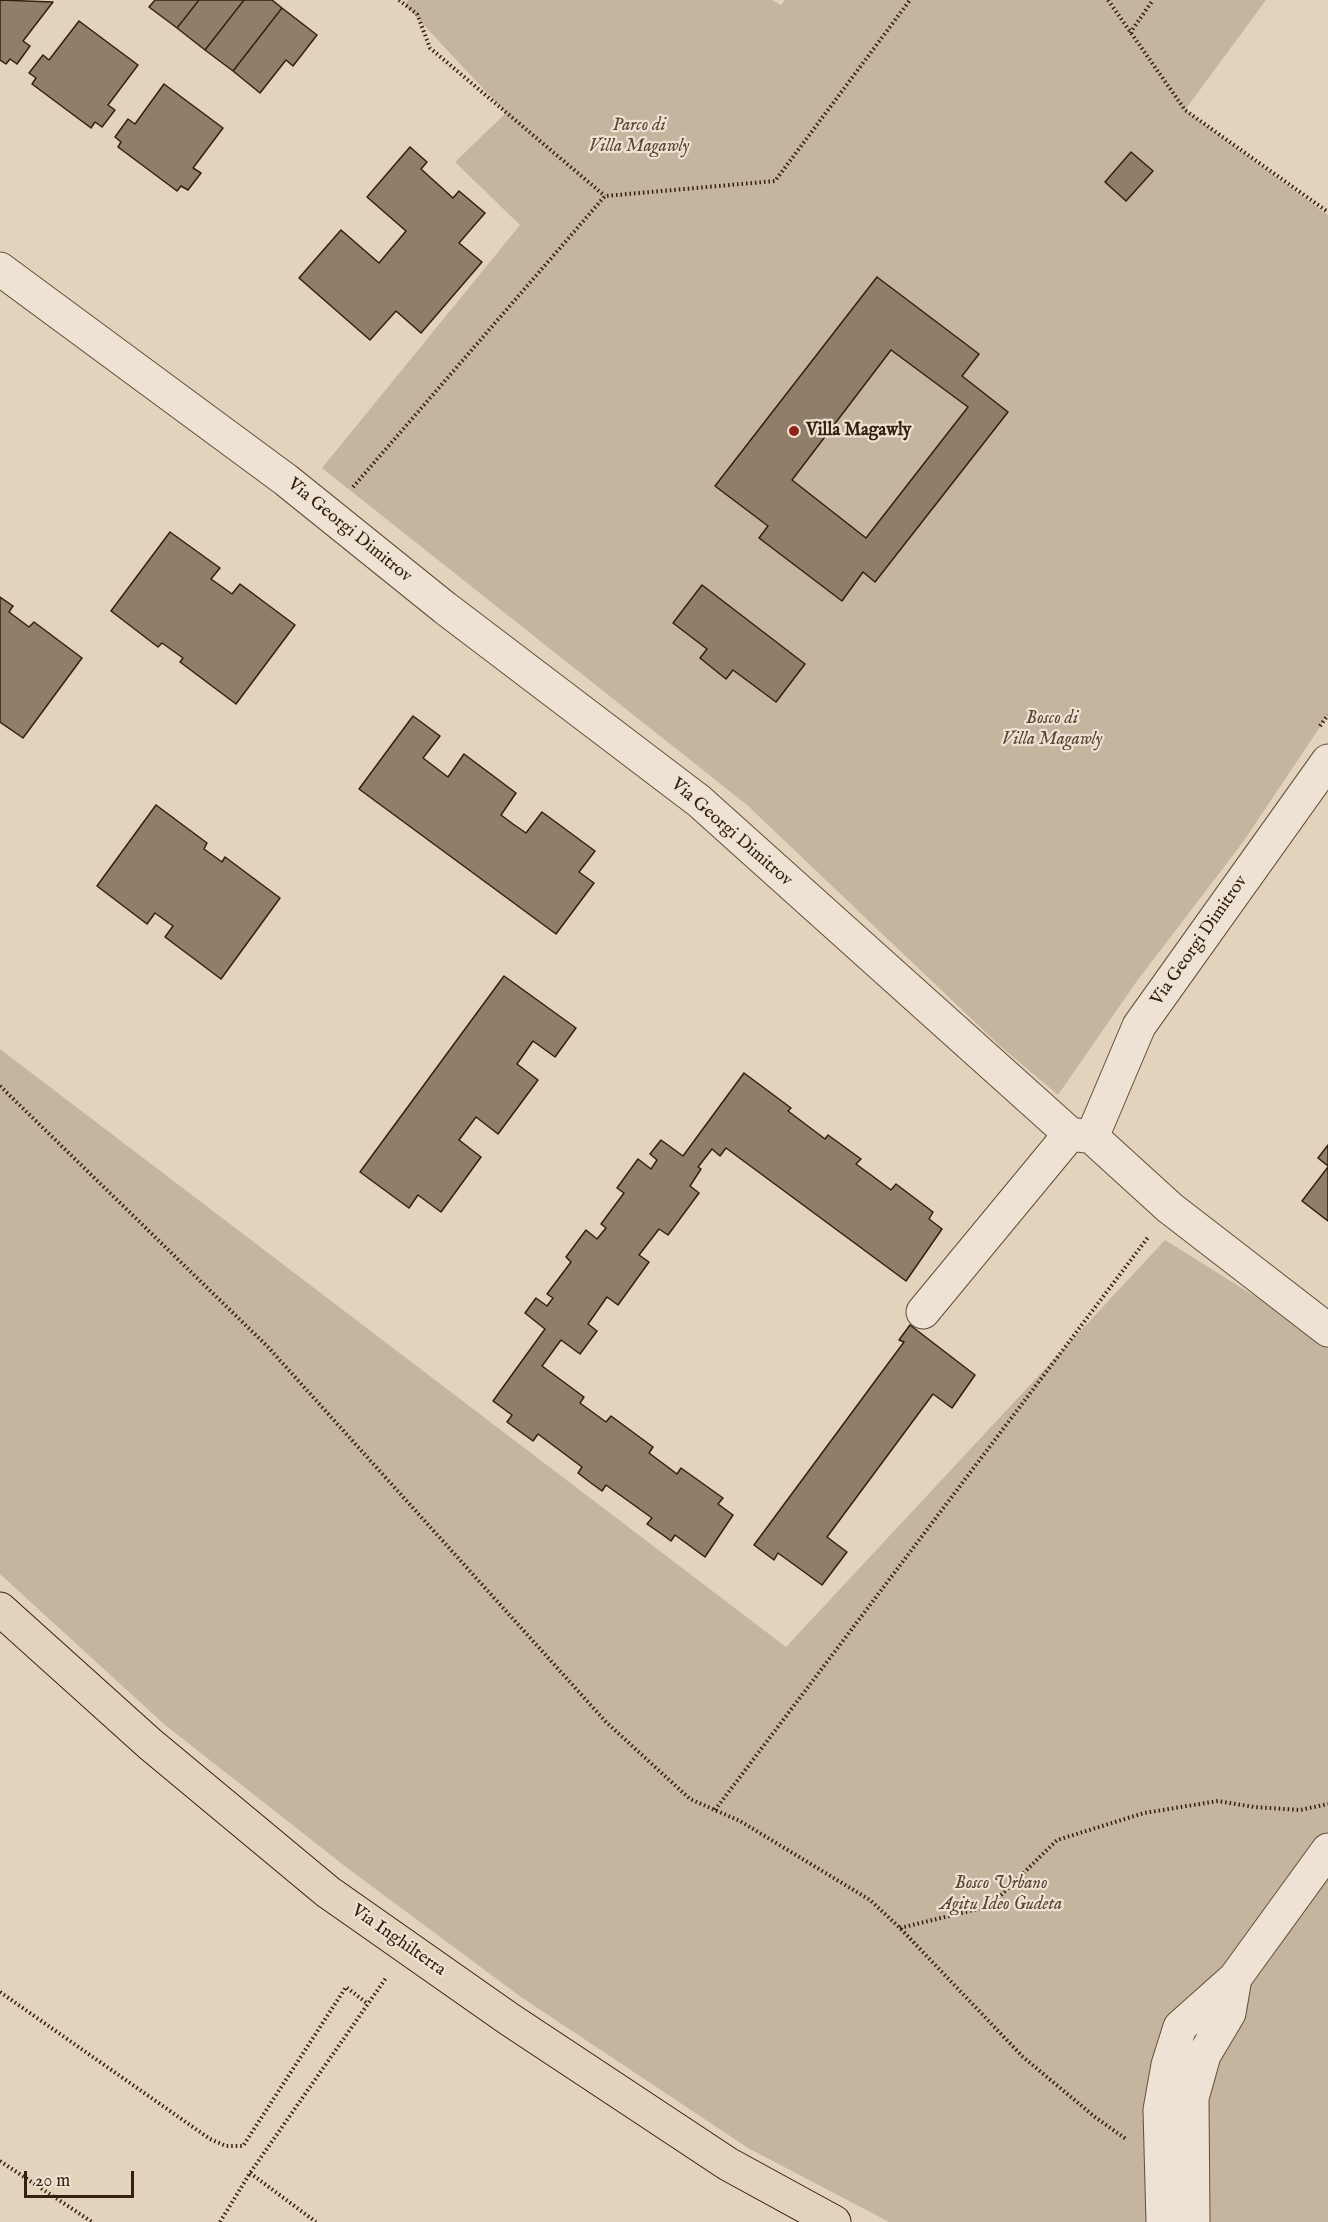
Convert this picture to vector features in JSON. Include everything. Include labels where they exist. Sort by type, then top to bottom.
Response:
[{"type":"main road","name":"Via Inghilterra","points":[[0,1609],[150,1744],[328,1892],[509,2019],[728,2164],[834,2222]]},
{"type":"street","name":"Via Georgi Dimitrov","points":[[0,269],[286,480],[445,608],[699,801],[1081,1136],[1139,1026],[1328,760]]},
{"type":"street","points":[[923,1312],[1081,1136],[1328,1330]]},
{"type":"street","points":[[1163,2222],[1160,2110],[1168,2065],[1180,2027],[1235,1978],[1328,1850]]},
{"type":"street","points":[[1193,2222],[1192,2098],[1204,2055],[1229,2013],[1235,1978]]},
{"type":"path","points":[[399,0],[417,14],[430,48],[605,196]]},
{"type":"path","points":[[350,490],[605,196],[775,181],[910,0]]},
{"type":"path","points":[[1107,0],[1185,110],[1328,212]]},
{"type":"path","points":[[1130,33],[1153,0]]},
{"type":"path","points":[[0,1086],[267,1346],[606,1722],[690,1799],[740,1821],[870,1900],[900,1928],[1023,2057],[1095,2117],[1130,2141]]},
{"type":"path","points":[[716,1810],[1170,1208]]},
{"type":"path","points":[[900,1928],[990,1906],[1057,1840],[1144,1813],[1218,1801],[1254,1808],[1300,1810],[1328,1804]]},
{"type":"path","points":[[220,2222],[250,2173],[386,1978]]},
{"type":"path","points":[[0,1992],[210,2139],[226,2146],[243,2145],[346,1987],[368,2004]]},
{"type":"path","points":[[0,2161],[92,2222]]},
{"type":"path","points":[[250,2173],[316,2222]]},
{"type":"green space","points":[[408,0],[772,0],[781,5],[785,0],[1108,0],[1162,78],[1109,0],[1266,0],[1185,110],[1328,215],[1328,715],[1243,842],[1137,981],[1058,1095],[1000,1046],[747,805],[322,468],[520,225],[455,162],[506,113],[405,5]]},
{"type":"green space","name":"Bosco Urbano Agitu Ideo Gudeta","points":[[0,1049],[786,1647],[1165,1240],[1328,1342],[1328,2222],[889,2222],[748,2148],[521,1997],[346,1867],[165,1725],[0,1574]]},
{"type":"building","points":[[0,0],[53,2],[23,41],[30,46],[17,64],[10,59],[6,64],[0,60]]},
{"type":"building","points":[[155,0],[199,0],[177,28],[149,7]]},
{"type":"building","points":[[199,0],[244,0],[205,50],[177,28]]},
{"type":"building","points":[[244,0],[272,0],[282,8],[233,71],[205,50]]},
{"type":"building","points":[[282,8],[317,35],[293,66],[286,60],[260,93],[233,71]]},
{"type":"building","points":[[79,21],[138,65],[108,105],[115,110],[102,127],[95,122],[91,128],[32,84],[36,78],[29,73],[43,55],[49,60]]},
{"type":"building","points":[[164,84],[223,128],[193,168],[201,173],[188,190],[181,186],[177,191],[118,147],[121,142],[115,137],[128,119],[135,124]]},
{"type":"building","points":[[410,147],[427,162],[421,169],[453,198],[459,191],[485,213],[459,243],[482,262],[421,333],[396,311],[370,340],[299,278],[341,230],[379,263],[406,231],[367,197]]},
{"type":"building","points":[[1131,152],[1153,171],[1126,201],[1105,182]]},
{"type":"building","name":"Villa Magawly","points":[[877,277],[979,354],[962,376],[1008,412],[875,582],[863,572],[842,601],[759,538],[768,526],[715,486]],"holes":[[[891,350],[968,407],[866,538],[792,480]]]},
{"type":"building","points":[[170,532],[220,568],[211,579],[232,594],[240,584],[295,625],[236,704],[180,662],[183,658],[162,643],[158,647],[111,611]]},
{"type":"building","points":[[702,585],[805,664],[776,702],[733,670],[726,679],[700,658],[707,649],[673,623]]},
{"type":"building","points":[[0,597],[13,606],[9,612],[29,627],[34,622],[82,658],[23,738],[0,722]]},
{"type":"building","points":[[413,716],[440,736],[423,758],[448,777],[464,754],[516,793],[501,815],[513,824],[526,833],[542,812],[595,851],[579,872],[594,883],[556,934],[359,789]]},
{"type":"building","points":[[156,805],[207,843],[204,849],[222,862],[225,857],[280,898],[221,979],[165,937],[173,926],[155,913],[147,924],[97,886]]},
{"type":"building","points":[[504,976],[576,1028],[555,1057],[533,1041],[517,1064],[538,1080],[498,1134],[476,1117],[459,1140],[481,1157],[441,1212],[418,1195],[409,1208],[360,1172]]},
{"type":"building","points":[[744,1073],[791,1108],[788,1111],[825,1139],[828,1135],[861,1159],[856,1164],[891,1190],[896,1184],[933,1212],[929,1219],[942,1229],[906,1281],[726,1148],[720,1156],[712,1149],[698,1167],[701,1169],[690,1186],[699,1193],[668,1235],[659,1229],[639,1255],[649,1262],[618,1305],[607,1297],[588,1324],[597,1331],[580,1354],[561,1340],[542,1366],[584,1397],[580,1403],[606,1422],[611,1416],[653,1447],[649,1453],[677,1474],[681,1468],[723,1498],[718,1504],[733,1515],[705,1557],[675,1535],[671,1541],[647,1524],[652,1518],[606,1485],[602,1491],[591,1483],[578,1473],[582,1467],[538,1434],[533,1441],[507,1422],[512,1415],[493,1401],[545,1329],[525,1313],[536,1298],[547,1306],[553,1298],[547,1294],[571,1262],[566,1257],[586,1230],[597,1239],[606,1228],[601,1224],[624,1193],[617,1188],[638,1159],[651,1169],[657,1160],[650,1154],[661,1140],[683,1156]]},
{"type":"building","points":[[1328,1145],[1328,1166],[1318,1158]]},
{"type":"building","points":[[1328,1167],[1328,1221],[1302,1201]]},
{"type":"building","points":[[910,1325],[975,1375],[952,1408],[933,1394],[827,1537],[847,1552],[822,1585],[778,1553],[774,1560],[754,1545],[904,1342],[899,1340]]},
{"type":"place","name":"Villa Magawly","points":[[794,431]]},
{"type":"park label","name":"Parco di Villa Magawly","points":[[639,136]]},
{"type":"park label","name":"Bosco di Villa Magawly","points":[[1052,729]]}]
